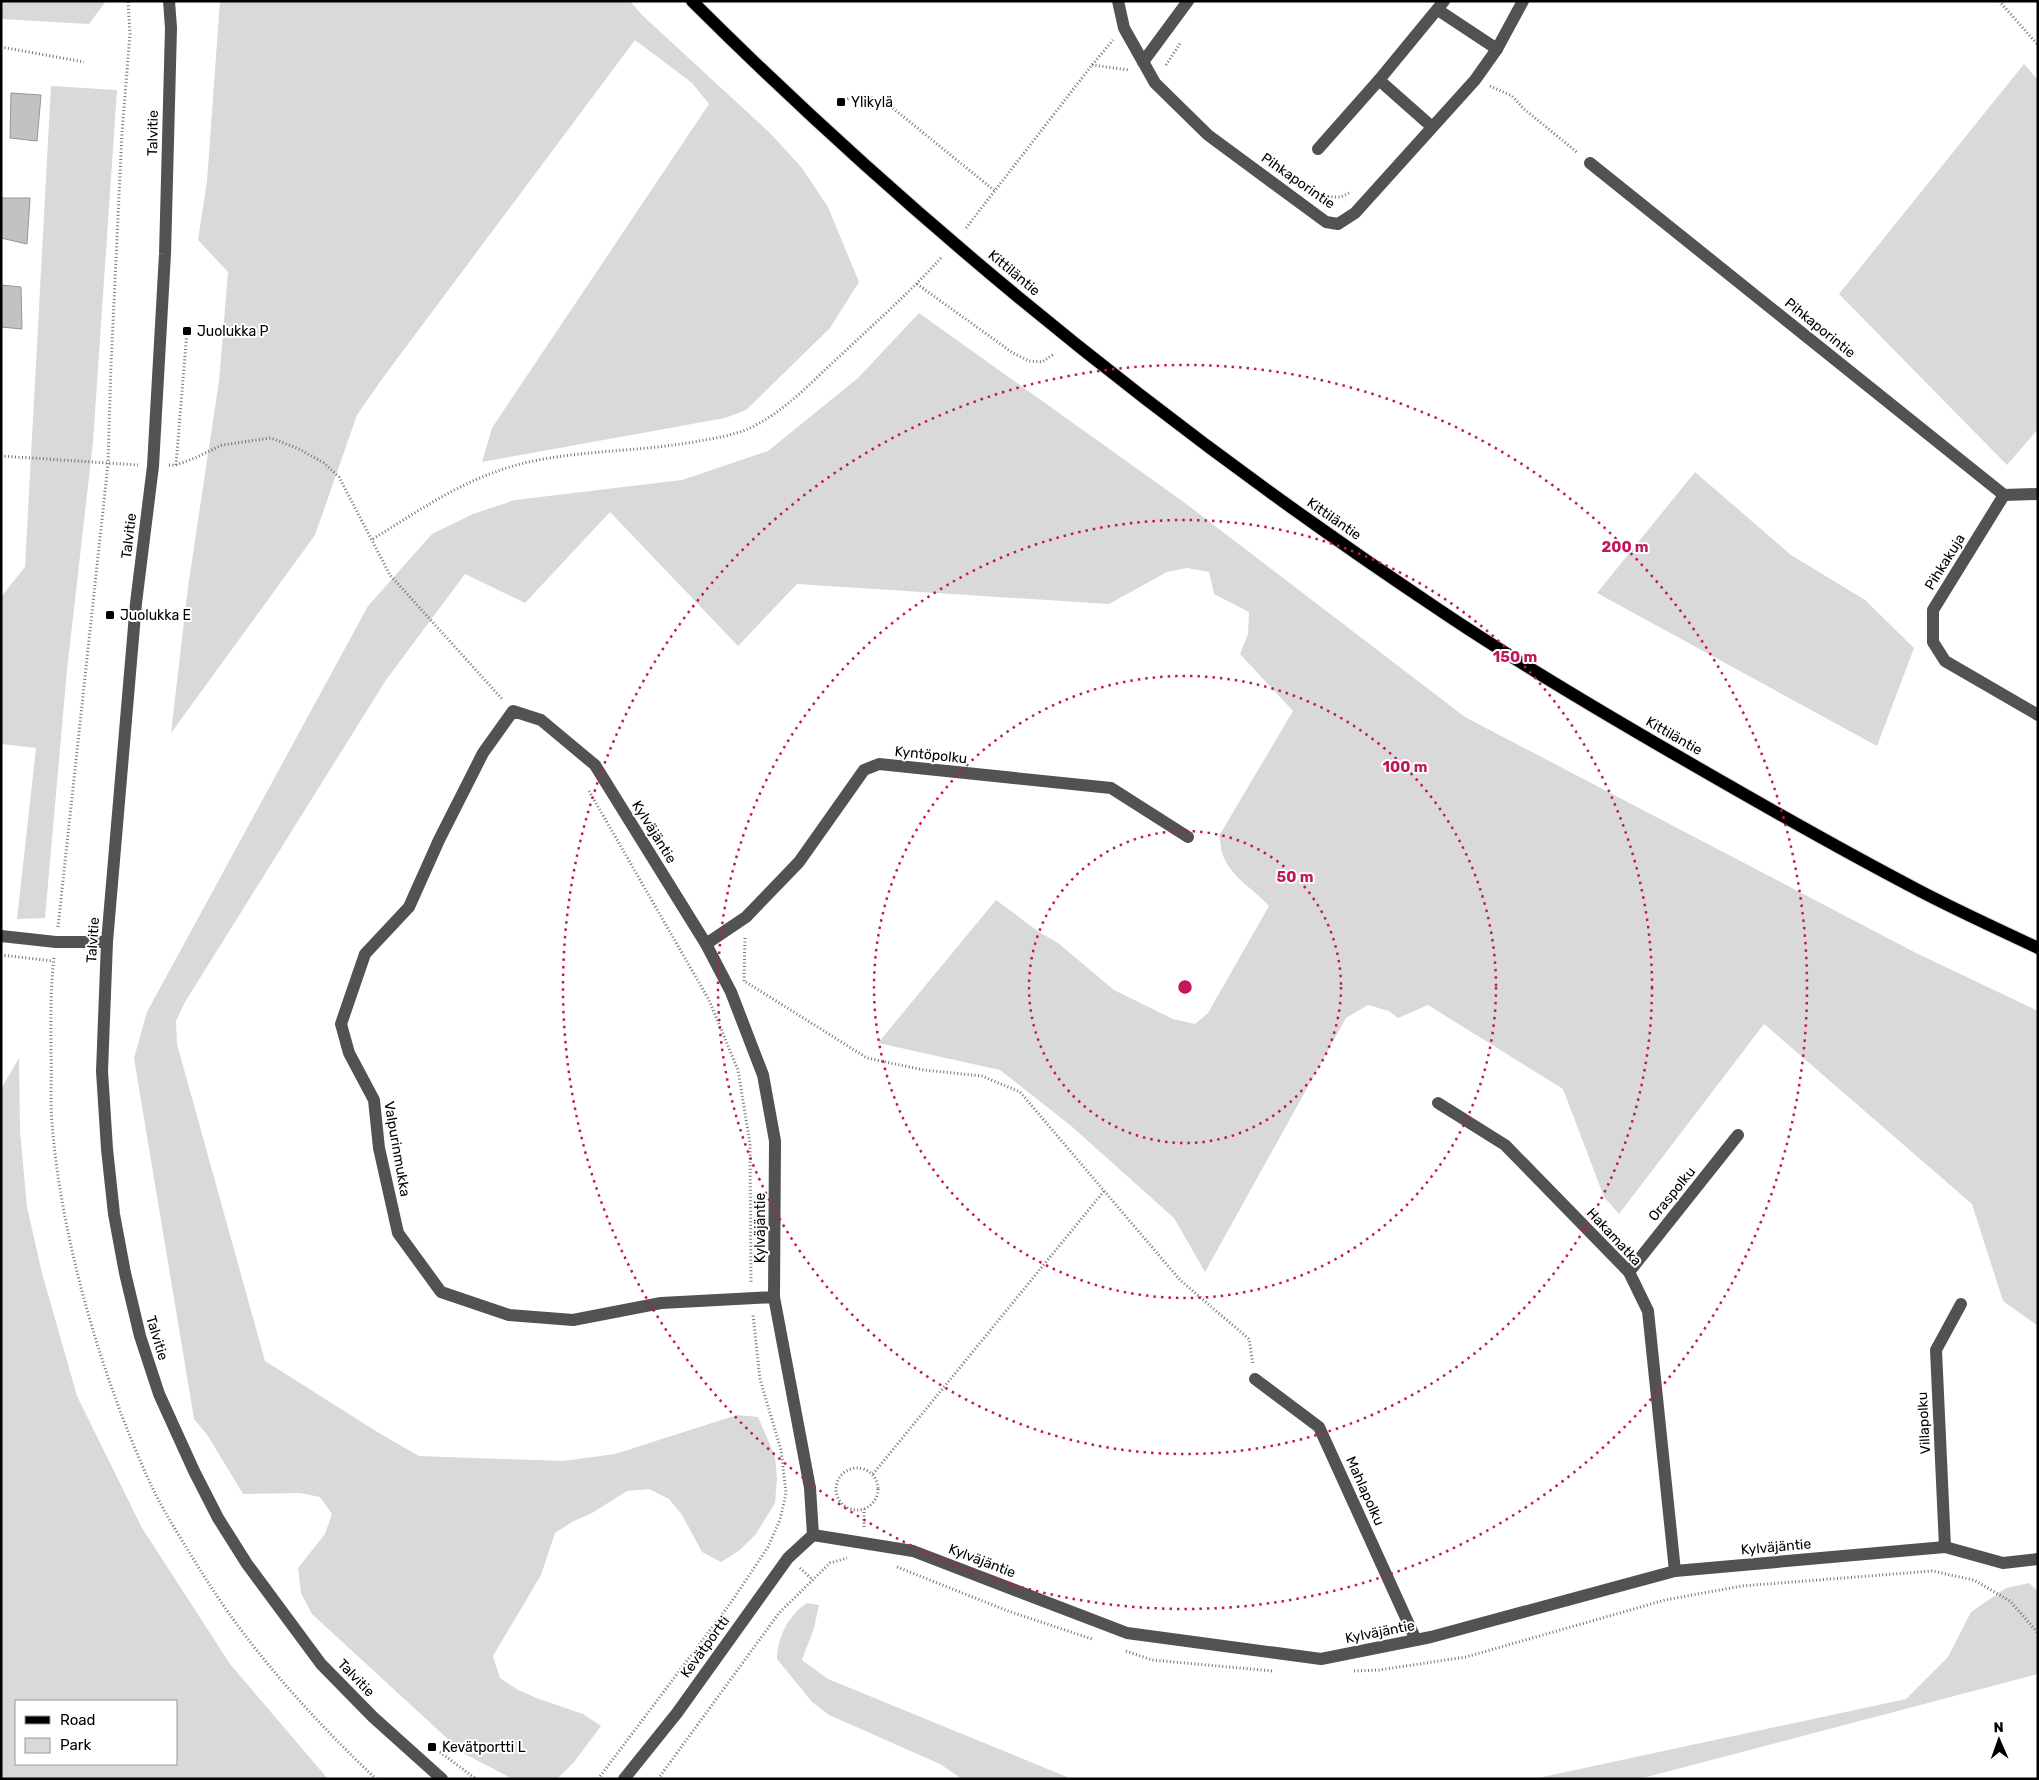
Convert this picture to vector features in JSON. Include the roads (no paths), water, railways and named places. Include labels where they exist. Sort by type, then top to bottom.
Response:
[{"type":"main road","name":"Kittiläntie","points":[[692,1],[820,124],[902,197],[1090,356],[1196,438],[1306,518],[1440,610],[1584,701],[1785,819],[1920,891],[2038,948]]},
{"type":"street","name":"Talvitie","points":[[169,1],[171,28],[165,254],[153,466],[136,603],[107,942],[102,1072],[110,1177],[125,1273],[140,1336],[159,1394],[218,1518],[247,1564],[321,1664],[373,1717],[442,1779]]},
{"type":"street","name":"Pihkaporintie","points":[[1118,1],[1124,28],[1155,83],[1208,135],[1326,222],[1338,224],[1355,213],[1431,126],[1475,80],[1497,49],[1523,1]]},
{"type":"street","points":[[1145,65],[1188,1]]},
{"type":"street","points":[[1318,149],[1441,6],[1497,49]]},
{"type":"street","points":[[1379,80],[1431,126]]},
{"type":"street","name":"Pihkaporintie","points":[[1590,163],[2004,495]]},
{"type":"street","points":[[2004,495],[2038,494]]},
{"type":"street","name":"Pihkakuja","points":[[2004,495],[1933,610],[1933,642],[1945,661],[2038,715]]},
{"type":"street","name":"Kylväjäntie","points":[[513,711],[542,720],[595,765],[706,944],[731,992],[763,1075],[775,1141],[774,1297],[810,1488],[812,1535],[913,1551],[1126,1633],[1321,1659],[1416,1640],[1675,1572],[1945,1547],[2003,1564],[2038,1559]]},
{"type":"street","name":"Valpurinmukka","points":[[513,711],[483,753],[439,840],[409,907],[365,954],[341,1024],[349,1054],[374,1100],[379,1148],[398,1233],[441,1292],[509,1315],[573,1320],[661,1303],[774,1297]]},
{"type":"street","name":"Kyntöpolku","points":[[706,944],[746,917],[799,862],[864,770],[879,764],[1111,788],[1188,837]]},
{"type":"street","points":[[1,936],[56,942],[107,942]]},
{"type":"street","name":"Hakamatka","points":[[1438,1103],[1505,1145],[1629,1272],[1648,1311],[1675,1572]]},
{"type":"street","name":"Oraspolku","points":[[1629,1272],[1738,1135]]},
{"type":"street","name":"Villapolku","points":[[1945,1547],[1936,1350],[1960,1304]]},
{"type":"street","name":"Mahlapolku","points":[[1255,1379],[1319,1427],[1416,1640]]},
{"type":"street","name":"Kevätportti","points":[[624,1779],[676,1712],[788,1558],[812,1535]]},
{"type":"place","name":"Ylikylä","points":[[841,102]]},
{"type":"place","name":"Juolukka P","points":[[187,331]]},
{"type":"place","name":"Juolukka E","points":[[110,615]]},
{"type":"place","name":"Kevätportti L","points":[[432,1747]]}]
